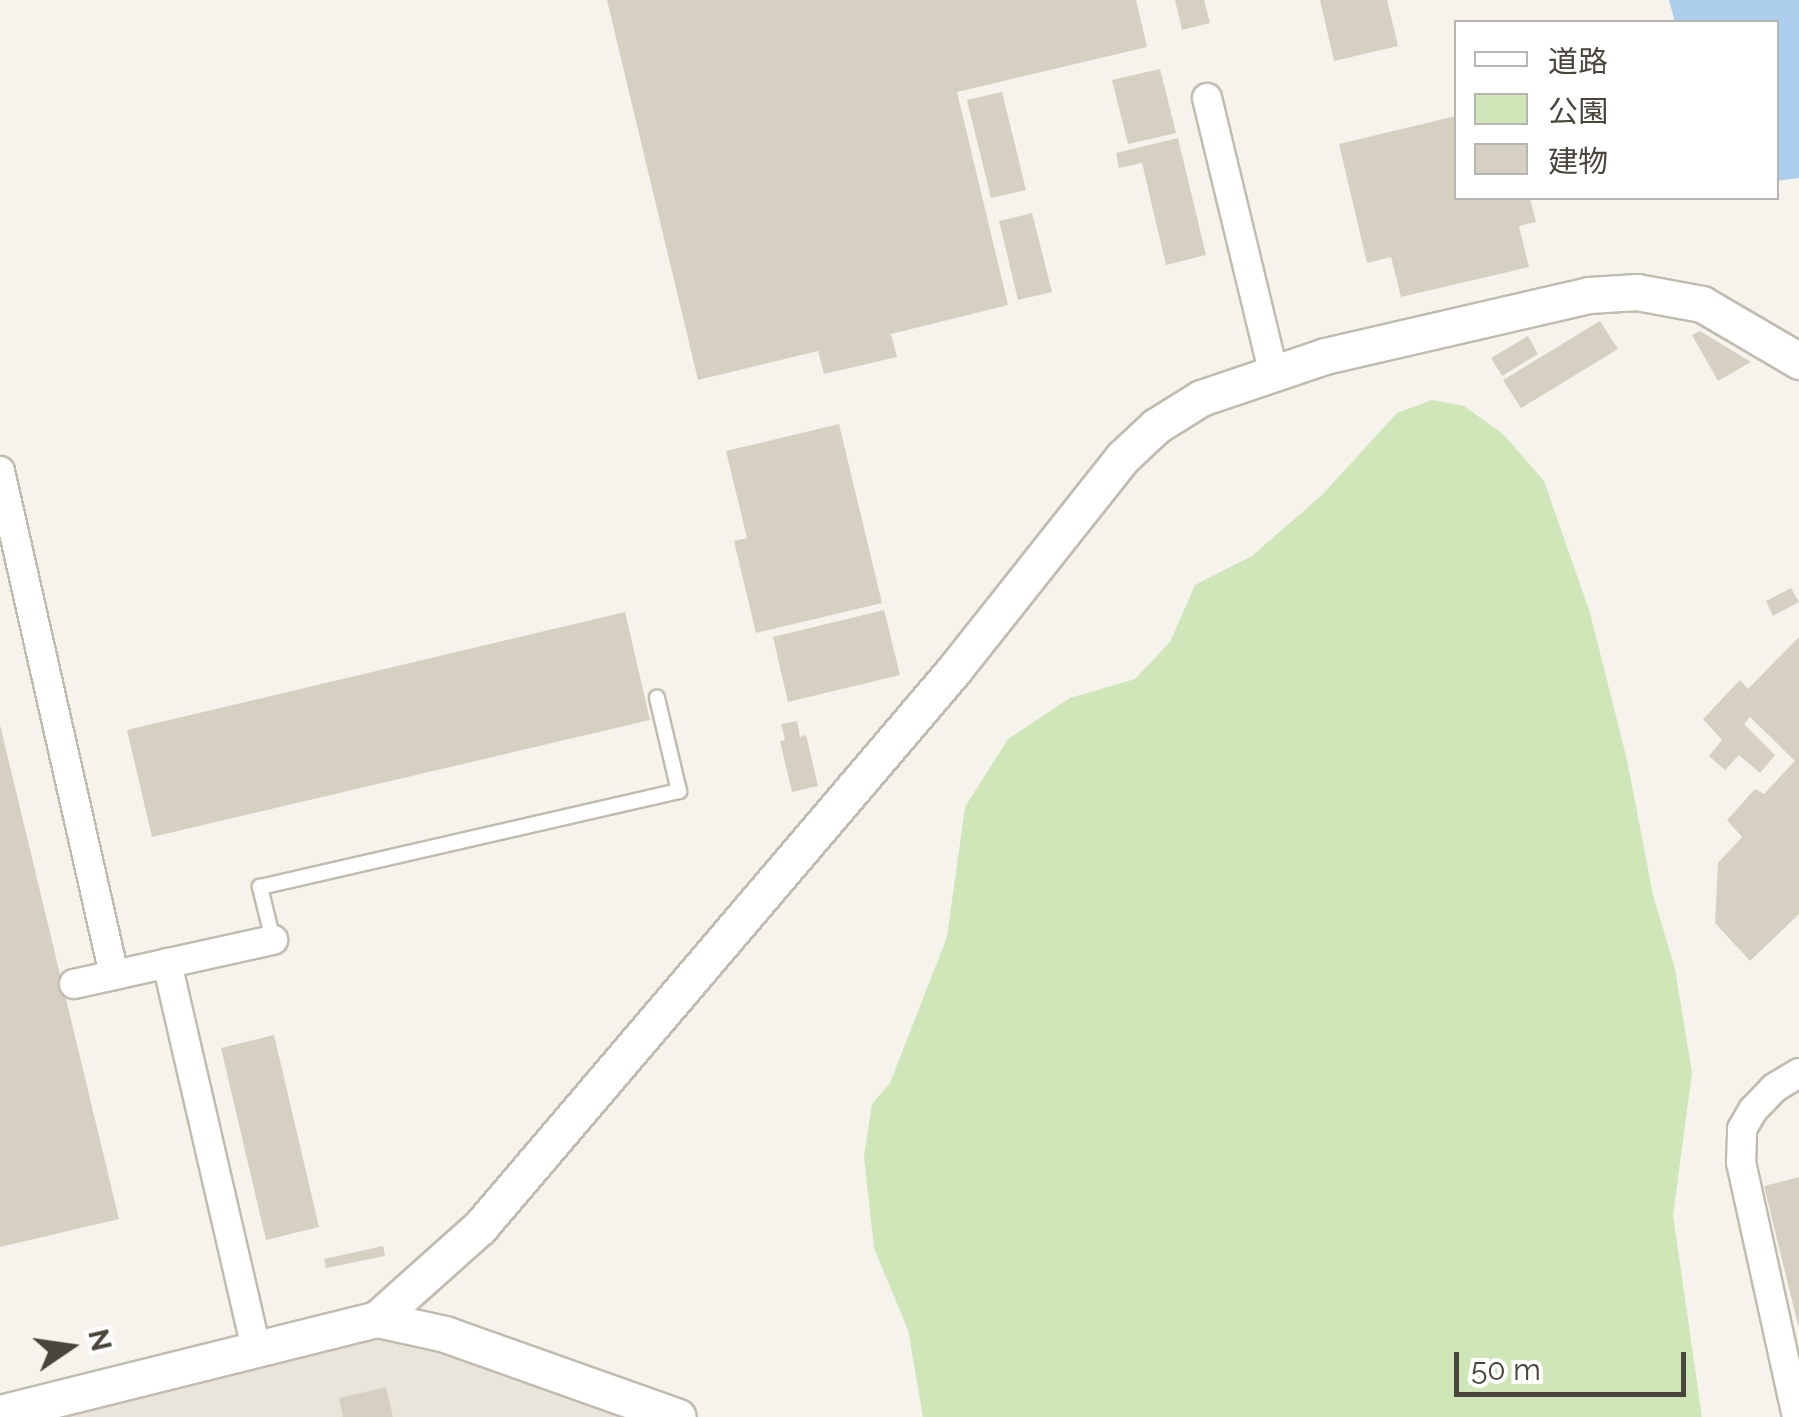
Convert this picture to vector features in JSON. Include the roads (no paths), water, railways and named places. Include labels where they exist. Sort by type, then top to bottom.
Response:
[{"type":"street","points":[[1207,98],[1273,371]]},
{"type":"street","points":[[377,1319],[493,1212],[954,670],[1123,457],[1156,426],[1201,398],[1273,371],[1588,295],[1637,292],[1702,304],[1799,362]]},
{"type":"street","points":[[0,471],[13,577],[114,975]]},
{"type":"street","points":[[74,984],[273,940]]},
{"type":"street","points":[[167,963],[256,1350]]},
{"type":"street","points":[[1798,1417],[1741,1162],[1742,1128],[1753,1110],[1774,1088],[1799,1073]]},
{"type":"street","points":[[0,1413],[377,1319],[445,1334],[678,1417]]},
{"type":"lane","points":[[273,940],[260,887],[679,791],[657,698]]},
{"type":"water","points":[[1669,0],[1799,0],[1799,178],[1779,181],[1779,20],[1674,20]]}]
